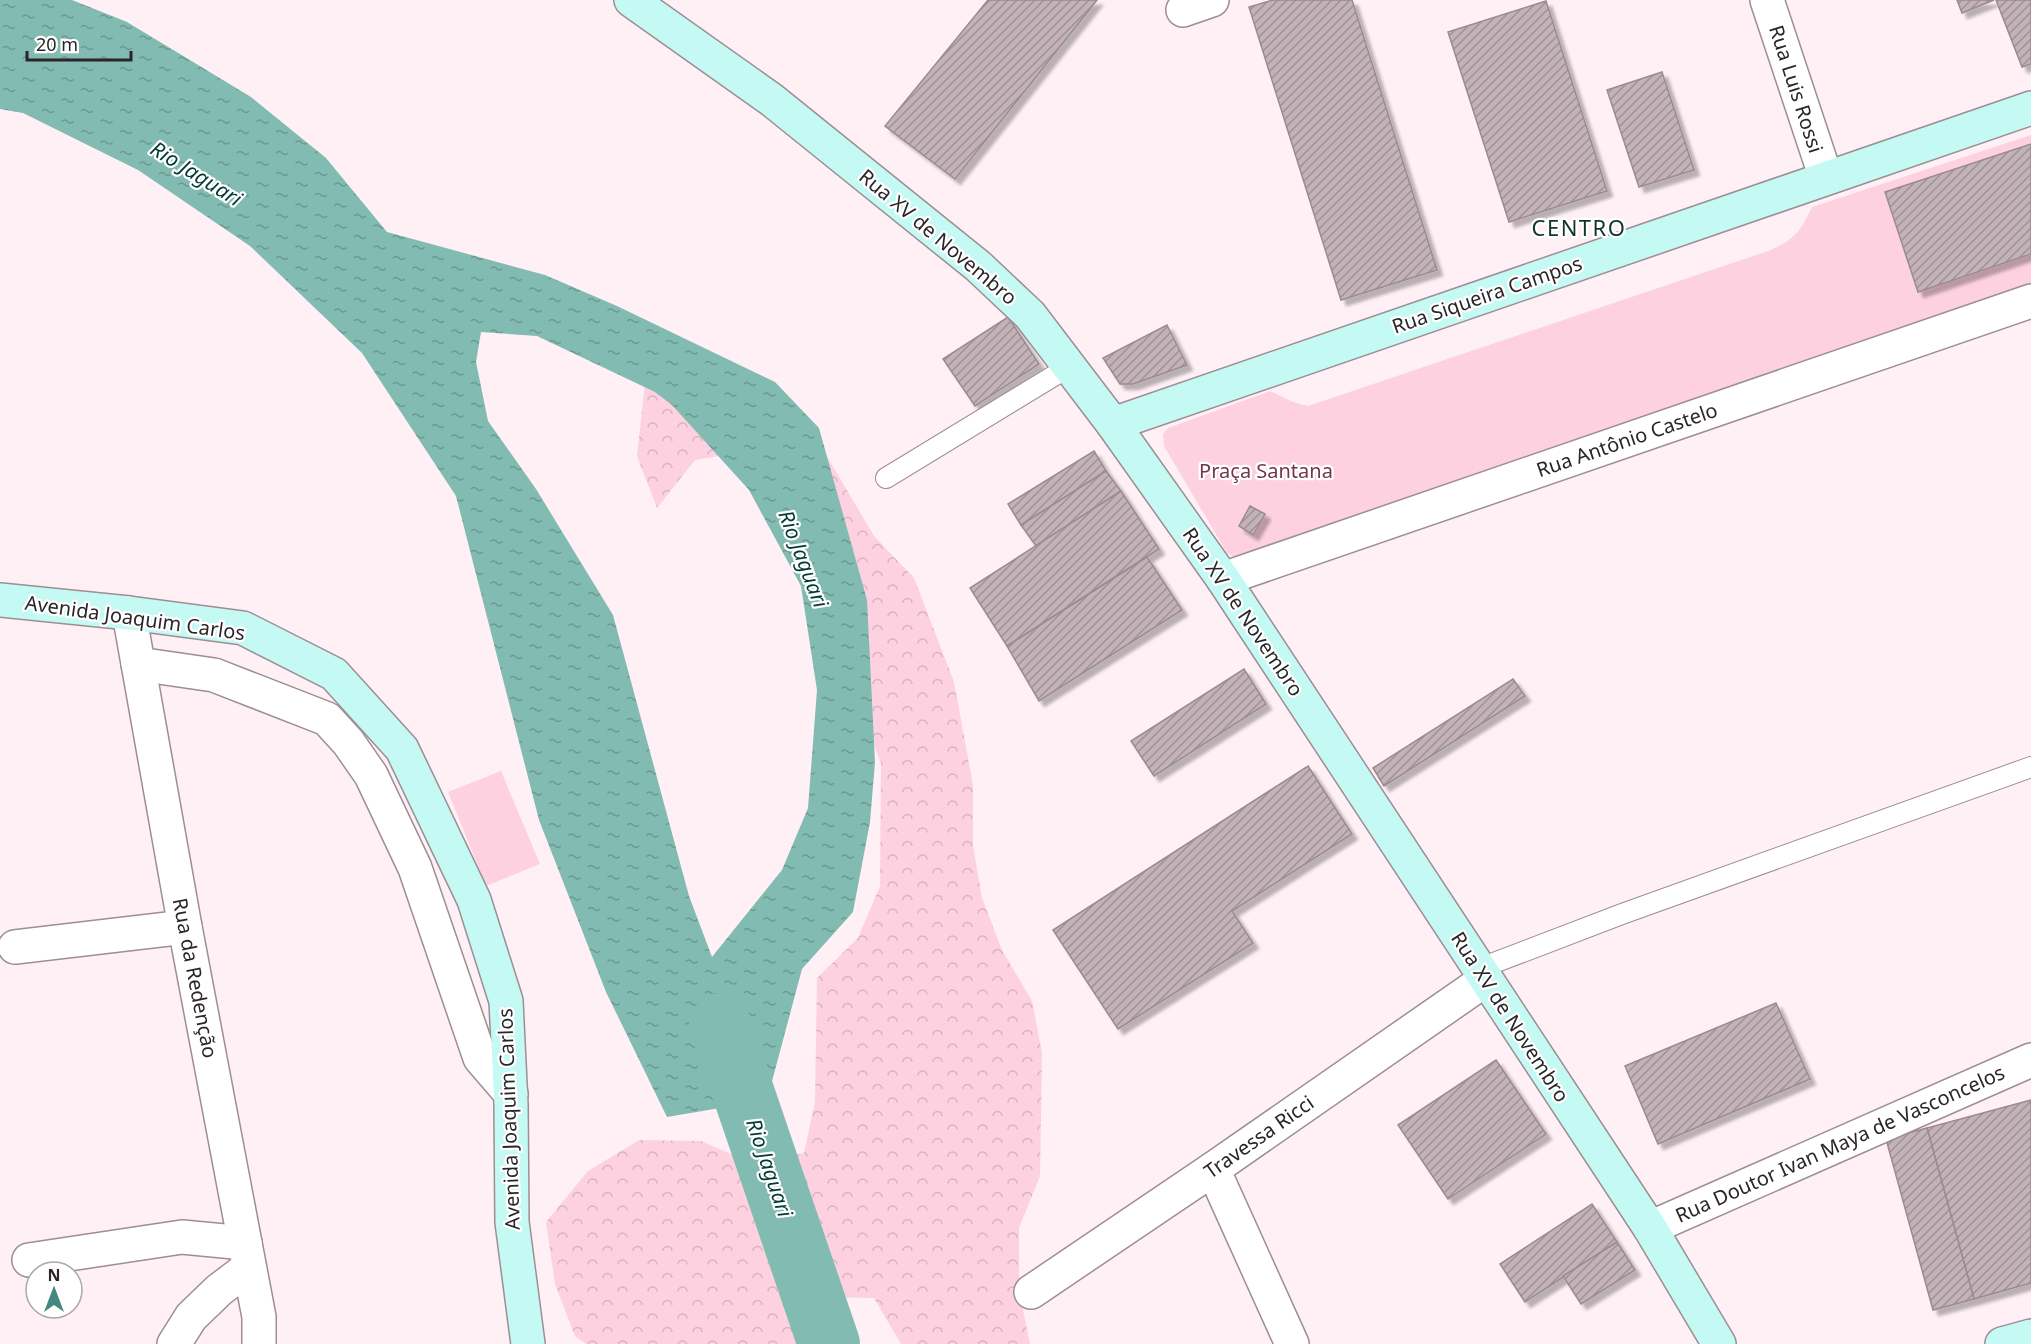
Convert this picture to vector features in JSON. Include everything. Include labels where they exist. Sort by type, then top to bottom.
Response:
[{"type":"main road","name":"Rua XV de Novembro","points":[[631,0],[772,100],[978,266],[1030,315],[1113,424],[1223,579],[1650,1228],[1719,1344]]},
{"type":"main road","name":"Rua Siqueira Campos","points":[[1113,424],[2031,108]]},
{"type":"main road","name":"Avenida Joaquim Carlos","points":[[0,600],[129,613],[243,628],[334,674],[402,749],[474,900],[506,1001],[511,1094],[512,1222],[528,1344]]},
{"type":"main road","points":[[2002,1344],[2031,1336]]},
{"type":"street","name":"Rua Luis Rossi","points":[[1767,0],[1826,178]]},
{"type":"street","name":"Rua Antônio Castelo","points":[[1223,579],[2031,301]]},
{"type":"street","name":"Rua da Redenção","points":[[129,613],[258,1317],[259,1344]]},
{"type":"street","points":[[138,664],[214,675],[327,719],[348,742],[371,775],[415,868],[480,1058],[511,1094]]},
{"type":"street","points":[[15,947],[185,927]]},
{"type":"street","name":"Travessa Ricci","points":[[1031,1293],[1214,1169],[1482,975]]},
{"type":"street","name":"Rua Doutor Ivan Maya de Vasconcelos","points":[[1650,1228],[2031,1059]]},
{"type":"street","points":[[1214,1169],[1292,1344]]},
{"type":"street","points":[[29,1260],[182,1237],[247,1256],[219,1290],[191,1317],[174,1344]]},
{"type":"lane","points":[[886,478],[1070,366]]},
{"type":"lane","points":[[1482,975],[1622,914],[2031,767]]},
{"type":"green space","name":"Praça Santana","points":[[2031,135],[2031,287],[1238,559],[1227,553],[1164,446],[1163,434],[1168,428],[1270,391],[1308,406],[1771,250],[1786,242],[1796,233],[1812,207]]},
{"type":"green space","points":[[650,338],[813,433],[874,536],[914,578],[954,682],[973,785],[973,846],[982,898],[1002,950],[1032,1001],[1042,1053],[1040,1176],[1019,1228],[1019,1290],[1030,1344],[901,1344],[874,1298],[813,1297],[803,1344],[586,1344],[575,1336],[555,1284],[546,1222],[588,1171],[639,1140],[701,1141],[752,1163],[804,1153],[815,1102],[817,978],[858,938],[880,886],[881,763],[750,451],[695,460],[657,508],[637,456]]},
{"type":"green space","points":[[501,771],[540,864],[486,886],[448,792]]},
{"type":"water","points":[[0,0],[72,0],[127,22],[251,97],[326,158],[387,232],[545,275],[617,306],[775,382],[819,428],[867,600],[875,762],[870,822],[853,912],[802,969],[767,1100],[667,1117],[606,992],[539,820],[456,496],[362,353],[250,246],[138,170],[23,113],[0,109]],"holes":[[[481,332],[537,336],[655,392],[672,405],[749,490],[801,586],[817,690],[808,808],[782,870],[712,957],[689,896],[613,615],[536,489],[488,421],[476,362]]]},
{"type":"building","points":[[988,0],[1097,0],[955,179],[885,126]]},
{"type":"building","points":[[1273,0],[1352,0],[1437,270],[1341,300],[1249,7]]},
{"type":"building","points":[[1957,0],[1994,0],[1962,13]]},
{"type":"building","points":[[1996,0],[2031,0],[2031,64],[2022,67]]},
{"type":"building","points":[[1546,1],[1607,191],[1509,222],[1448,32]]},
{"type":"building","points":[[1662,72],[1694,170],[1639,187],[1607,90]]},
{"type":"building","points":[[2031,144],[2031,254],[1918,292],[1885,192]]},
{"type":"building","points":[[1008,317],[1039,364],[975,406],[943,359]]},
{"type":"building","points":[[1167,325],[1187,365],[1133,384],[1120,384],[1103,358]]},
{"type":"building","points":[[1094,451],[1106,471],[1021,525],[1008,504]]},
{"type":"building","points":[[1106,471],[1121,491],[1036,546],[1021,525]]},
{"type":"building","points":[[1121,491],[1159,549],[1007,646],[970,588]]},
{"type":"building","points":[[1250,506],[1265,514],[1253,535],[1239,526]]},
{"type":"building","points":[[1147,557],[1182,610],[1039,701],[1007,646]]},
{"type":"building","points":[[1244,669],[1266,704],[1154,776],[1131,741]]},
{"type":"building","points":[[1513,679],[1525,696],[1384,786],[1373,768]]},
{"type":"building","points":[[1308,766],[1352,834],[1232,911],[1253,943],[1118,1029],[1053,930]]},
{"type":"building","points":[[1776,1003],[1810,1079],[1658,1144],[1625,1066]]},
{"type":"building","points":[[1496,1060],[1546,1134],[1448,1199],[1398,1125]]},
{"type":"building","points":[[2031,1100],[2031,1283],[1974,1299],[1927,1128]]},
{"type":"building","points":[[1927,1128],[1974,1299],[1933,1310],[1886,1139]]},
{"type":"building","points":[[1592,1204],[1617,1242],[1525,1302],[1500,1264]]},
{"type":"building","points":[[1617,1242],[1635,1270],[1581,1304],[1563,1276]]},
{"type":"waterway","name":"Rio Jaguari","points":[[720,1024],[829,1344]]},
{"type":"district","name":"CENTRO","points":[[1579,228]]}]
